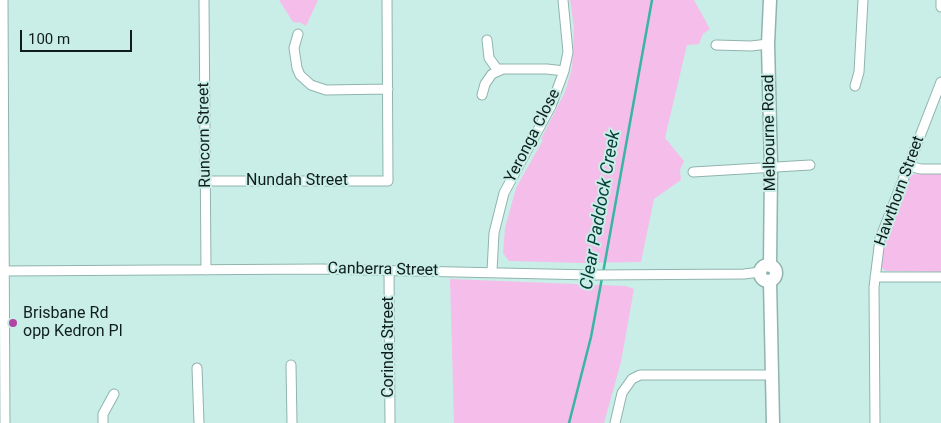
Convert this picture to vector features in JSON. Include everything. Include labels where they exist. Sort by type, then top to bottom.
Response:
[{"type":"street","points":[[3,0],[5,271],[2,299],[5,423]]},
{"type":"street","name":"Runcorn Street","points":[[204,0],[206,270]]},
{"type":"street","points":[[298,34],[294,48],[297,68],[300,75],[311,85],[326,90],[388,90],[387,0]]},
{"type":"street","name":"Yeronga Close","points":[[492,271],[494,233],[504,193],[551,106],[564,71],[568,52],[563,0]]},
{"type":"street","name":"Melbourne Road","points":[[770,0],[768,44],[772,167],[767,273],[773,423]]},
{"type":"street","points":[[855,86],[859,72],[863,0]]},
{"type":"street","points":[[941,0],[941,7]]},
{"type":"street","points":[[487,40],[489,58],[497,69],[548,69],[564,71]]},
{"type":"street","points":[[716,45],[751,46],[768,44]]},
{"type":"street","points":[[482,95],[484,84],[492,74],[501,70]]},
{"type":"street","name":"Hawthorn Street","points":[[875,423],[874,277],[880,239],[941,82]]},
{"type":"street","name":"Nundah Street","points":[[206,181],[388,181],[388,90]]},
{"type":"street","points":[[693,172],[810,166]]},
{"type":"street","points":[[908,166],[920,169],[941,169]]},
{"type":"street","name":"Canberra Street","points":[[5,271],[389,270],[592,274],[767,273]]},
{"type":"street","name":"Corinda Street","points":[[389,270],[390,423]]},
{"type":"street","points":[[874,277],[941,276]]},
{"type":"street","points":[[290,365],[292,423]]},
{"type":"street","points":[[197,368],[199,423]]},
{"type":"street","points":[[615,423],[622,393],[632,379],[640,375],[772,375]]},
{"type":"street","points":[[103,423],[103,414],[114,394]]},
{"type":"shaded area","points":[[279,0],[318,0],[306,26],[293,22]]},
{"type":"shaded area","points":[[570,0],[694,0],[710,29],[703,34],[699,44],[687,45],[665,138],[684,161],[680,170],[681,180],[654,199],[641,262],[509,261],[503,253],[505,228],[516,188],[543,140],[541,139],[565,92],[572,68],[574,27]]},
{"type":"shaded area","points":[[915,174],[941,174],[941,272],[886,271],[880,266],[884,242],[907,179]]},
{"type":"shaded area","points":[[450,279],[626,286],[634,289],[621,362],[604,423],[454,423]]},
{"type":"waterway","name":"Clear Paddock Creek","points":[[603,273],[652,0]]},
{"type":"waterway","name":"Clear Paddock Creek","points":[[569,423],[591,337],[602,278]]},
{"type":"place","name":"Brisbane Rd opp Kedron Pl","points":[[13,323]]}]
